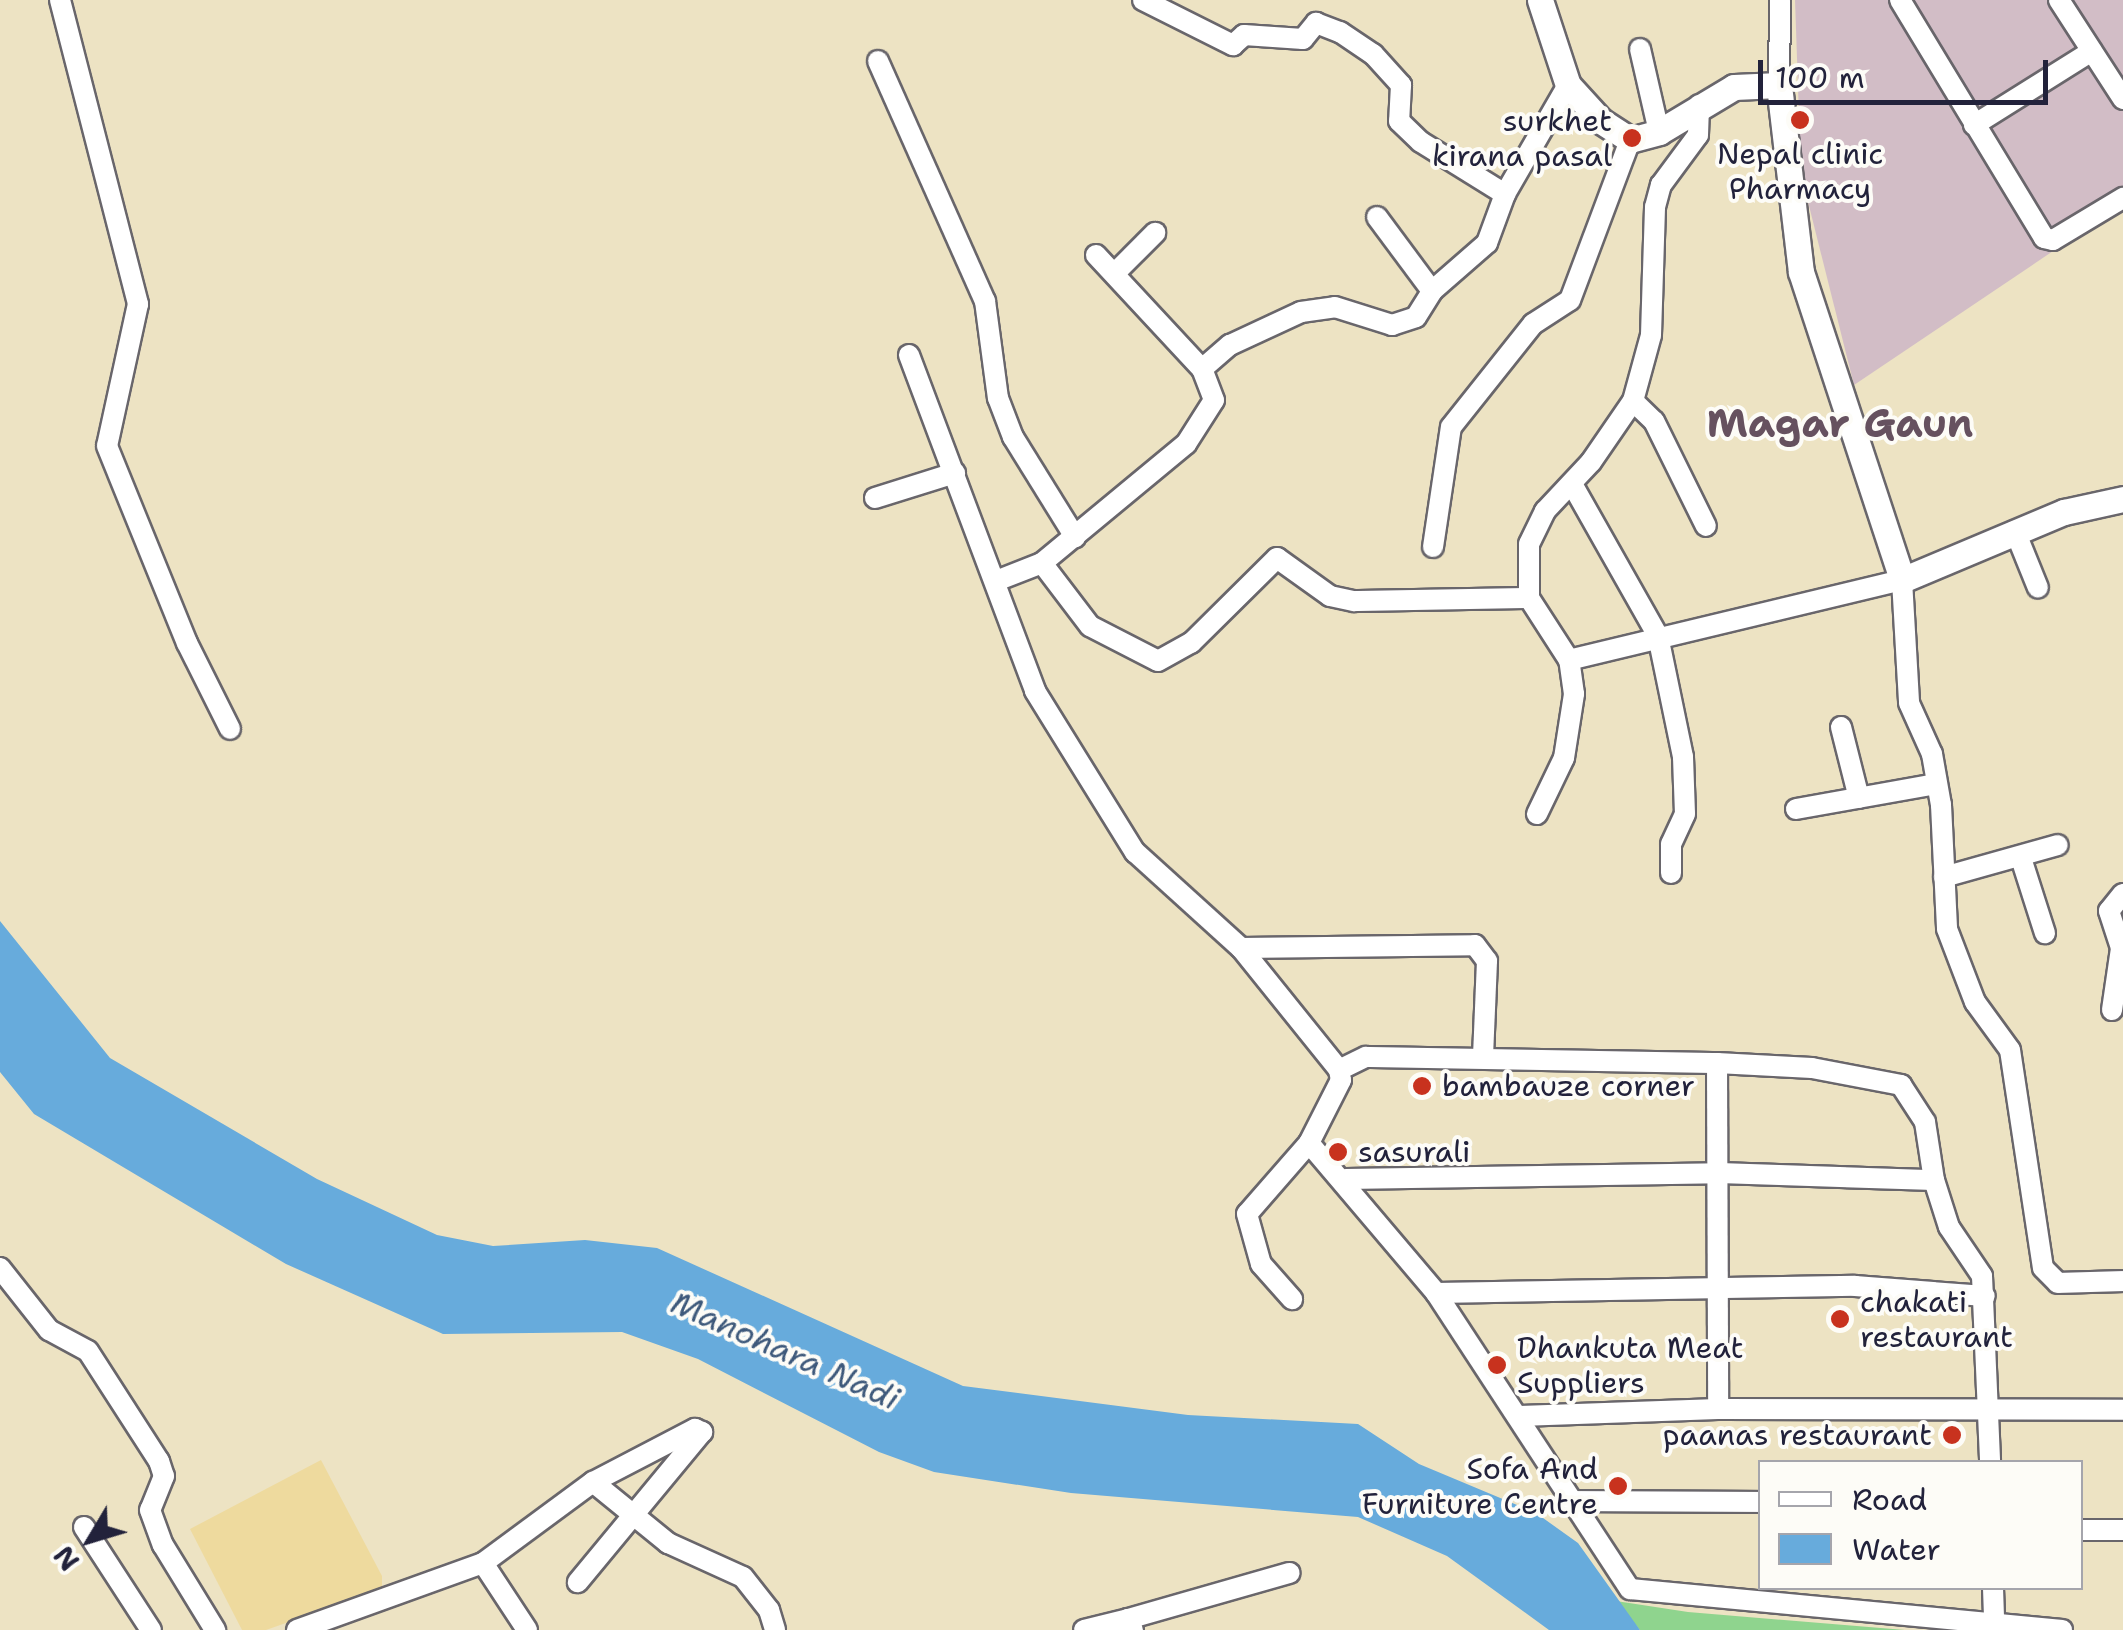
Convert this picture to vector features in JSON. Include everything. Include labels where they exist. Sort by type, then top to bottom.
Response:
[{"type":"main road","points":[[1540,0],[1568,85],[1600,121],[1630,140],[1659,132],[1699,105],[1734,88],[1779,85],[1801,272],[1902,580],[2015,531],[2123,499]]},
{"type":"street","points":[[60,0],[138,304],[107,446],[187,644],[230,729]]},
{"type":"street","points":[[1143,0],[1233,45],[1244,35],[1303,39],[1316,22],[1340,32],[1373,54],[1400,85],[1399,121],[1421,142],[1504,194]]},
{"type":"street","points":[[1779,85],[1780,0]]},
{"type":"street","points":[[1900,0],[2044,238],[2053,240],[2123,198]]},
{"type":"street","points":[[2059,0],[2123,99]]},
{"type":"street","points":[[1640,49],[1659,132]]},
{"type":"street","points":[[1974,125],[2092,51]]},
{"type":"street","points":[[878,61],[985,301],[998,398],[1013,437],[1075,537]]},
{"type":"street","points":[[1202,369],[1270,322],[1335,307],[1392,325],[1416,316],[1432,292],[1487,244],[1504,194],[1568,85]]},
{"type":"street","points":[[1537,814],[1570,730],[1570,660],[1529,598],[1526,560],[1535,528],[1633,401],[1650,336],[1655,207],[1661,185],[1698,135],[1699,105]]},
{"type":"street","points":[[1433,546],[1450,427],[1534,324],[1570,300],[1630,140]]},
{"type":"street","points":[[1377,217],[1432,292]]},
{"type":"street","points":[[1115,272],[1155,232]]},
{"type":"street","points":[[996,580],[1042,563],[1075,537],[1201,428],[1214,400],[1202,369],[1096,255]]},
{"type":"street","points":[[909,355],[1035,691],[1135,852],[1241,948],[1339,1070],[1342,1080],[1310,1143],[1247,1214],[1261,1264],[1292,1299]]},
{"type":"street","points":[[1633,401],[1654,421],[1706,526]]},
{"type":"street","points":[[875,498],[954,472]]},
{"type":"street","points":[[1572,484],[1658,636],[1684,757],[1686,814],[1671,844],[1671,873]]},
{"type":"street","points":[[2015,531],[2038,588]]},
{"type":"street","points":[[1042,563],[1090,626],[1158,661],[1191,643],[1277,558],[1330,596],[1354,601],[1529,598]]},
{"type":"street","points":[[1570,660],[1902,580],[1909,703],[1932,754],[1958,968],[2010,1050],[2043,1268],[2058,1283],[2123,1282]]},
{"type":"street","points":[[1841,726],[1859,798]]},
{"type":"street","points":[[1796,810],[1937,784]]},
{"type":"street","points":[[1944,877],[2058,845]]},
{"type":"street","points":[[2022,858],[2045,933]]},
{"type":"street","points":[[2112,1010],[2120,948],[2109,911],[2123,894]]},
{"type":"street","points":[[1241,948],[1474,945],[1488,961],[1483,1057]]},
{"type":"street","points":[[1339,1070],[1366,1057],[1717,1063],[1812,1068],[1900,1085],[1925,1122],[1934,1180],[1949,1227],[1982,1276],[1990,1460]]},
{"type":"street","points":[[1717,1063],[1718,1408]]},
{"type":"street","points":[[1310,1143],[1346,1179],[1436,1294],[1520,1416],[1618,1577],[1644,1595],[2062,1630]]},
{"type":"street","points":[[1346,1179],[1719,1173],[1934,1180]]},
{"type":"street","points":[[1,1272],[49,1330],[88,1351],[159,1461],[164,1476],[150,1510],[163,1545],[215,1630]]},
{"type":"street","points":[[1436,1294],[1855,1286],[1985,1296]]},
{"type":"street","points":[[1520,1416],[1718,1408],[2123,1410]]},
{"type":"street","points":[[296,1630],[484,1563],[593,1482],[695,1429],[702,1432],[578,1582]]},
{"type":"street","points":[[593,1482],[668,1543],[743,1577],[769,1610],[775,1630]]},
{"type":"street","points":[[1572,1501],[1758,1502]]},
{"type":"street","points":[[84,1527],[151,1630]]},
{"type":"street","points":[[2083,1530],[2123,1530]]},
{"type":"street","points":[[484,1563],[527,1630]]},
{"type":"street","points":[[1084,1630],[1130,1624],[1290,1573]]},
{"type":"street","points":[[1993,1590],[1994,1625]]},
{"type":"shaded area","points":[[1795,0],[2123,0],[2123,204],[1854,385],[1801,174]]},
{"type":"green space","points":[[1616,1601],[1688,1612],[1905,1630],[1640,1630]]},
{"type":"sand","points":[[321,1460],[382,1576],[382,1589],[266,1630],[242,1630],[190,1529]]},
{"type":"water","name":"Manohara Nadi","points":[[0,921],[110,1058],[317,1179],[437,1235],[493,1246],[585,1240],[657,1248],[963,1386],[1188,1415],[1358,1424],[1419,1464],[1536,1513],[1578,1543],[1640,1630],[1549,1630],[1447,1556],[1358,1517],[1071,1493],[934,1472],[879,1452],[698,1359],[622,1332],[443,1334],[286,1264],[34,1114],[0,1072]]},
{"type":"place","name":"Nepal clinic Pharmacy","points":[[1800,120]]},
{"type":"place","name":"surkhet kirana pasal","points":[[1632,138]]},
{"type":"place","name":"bambauze corner","points":[[1422,1086]]},
{"type":"place","name":"sasurali","points":[[1338,1152]]},
{"type":"place","name":"chakati restaurant","points":[[1840,1319]]},
{"type":"place","name":"Dhankuta Meat Suppliers","points":[[1497,1365]]},
{"type":"place","name":"paanas restaurant","points":[[1952,1435]]},
{"type":"place","name":"Sofa And Furniture Centre","points":[[1618,1486]]},
{"type":"district","name":"Magar Gaun","points":[[1840,423]]}]
